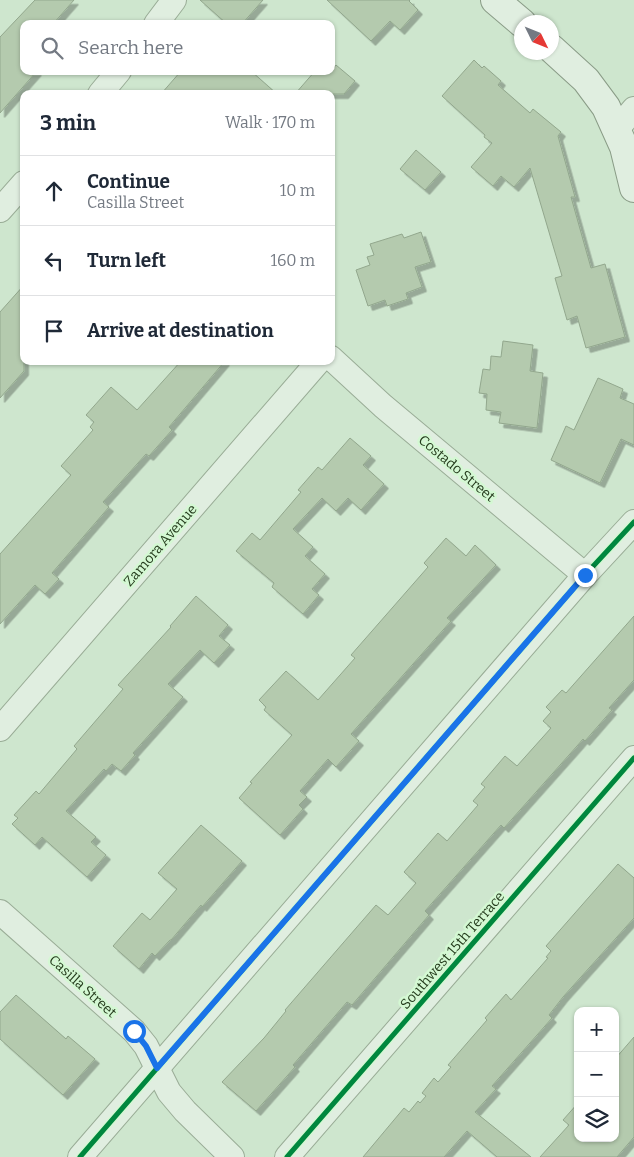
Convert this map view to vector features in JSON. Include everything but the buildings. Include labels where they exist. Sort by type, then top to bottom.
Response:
[{"type":"street","points":[[159,20],[174,0]]},
{"type":"street","points":[[495,0],[514,16]]},
{"type":"street","points":[[559,55],[586,80],[602,101],[624,147],[634,188]]},
{"type":"street","points":[[103,90],[116,75]]},
{"type":"street","points":[[616,129],[634,109]]},
{"type":"street","points":[[0,210],[20,187]]},
{"type":"street","name":"Costado Street","points":[[335,362],[383,406],[585,575]]},
{"type":"street","name":"Zamora Avenue","points":[[0,729],[316,365]]},
{"type":"street","points":[[80,1157],[585,575],[634,522]]},
{"type":"street","name":"Southwest 15th Terrace","points":[[287,1157],[634,758]]},
{"type":"street","name":"Casilla Street","points":[[0,912],[134,1031],[146,1046],[169,1092],[232,1157]]},
{"type":"cycle path","points":[[80,1157],[585,575],[634,522]]},
{"type":"cycle path","points":[[287,1157],[634,758]]},
{"type":"route","points":[[134,1031],[146,1046],[157,1068],[585,575]]}]
